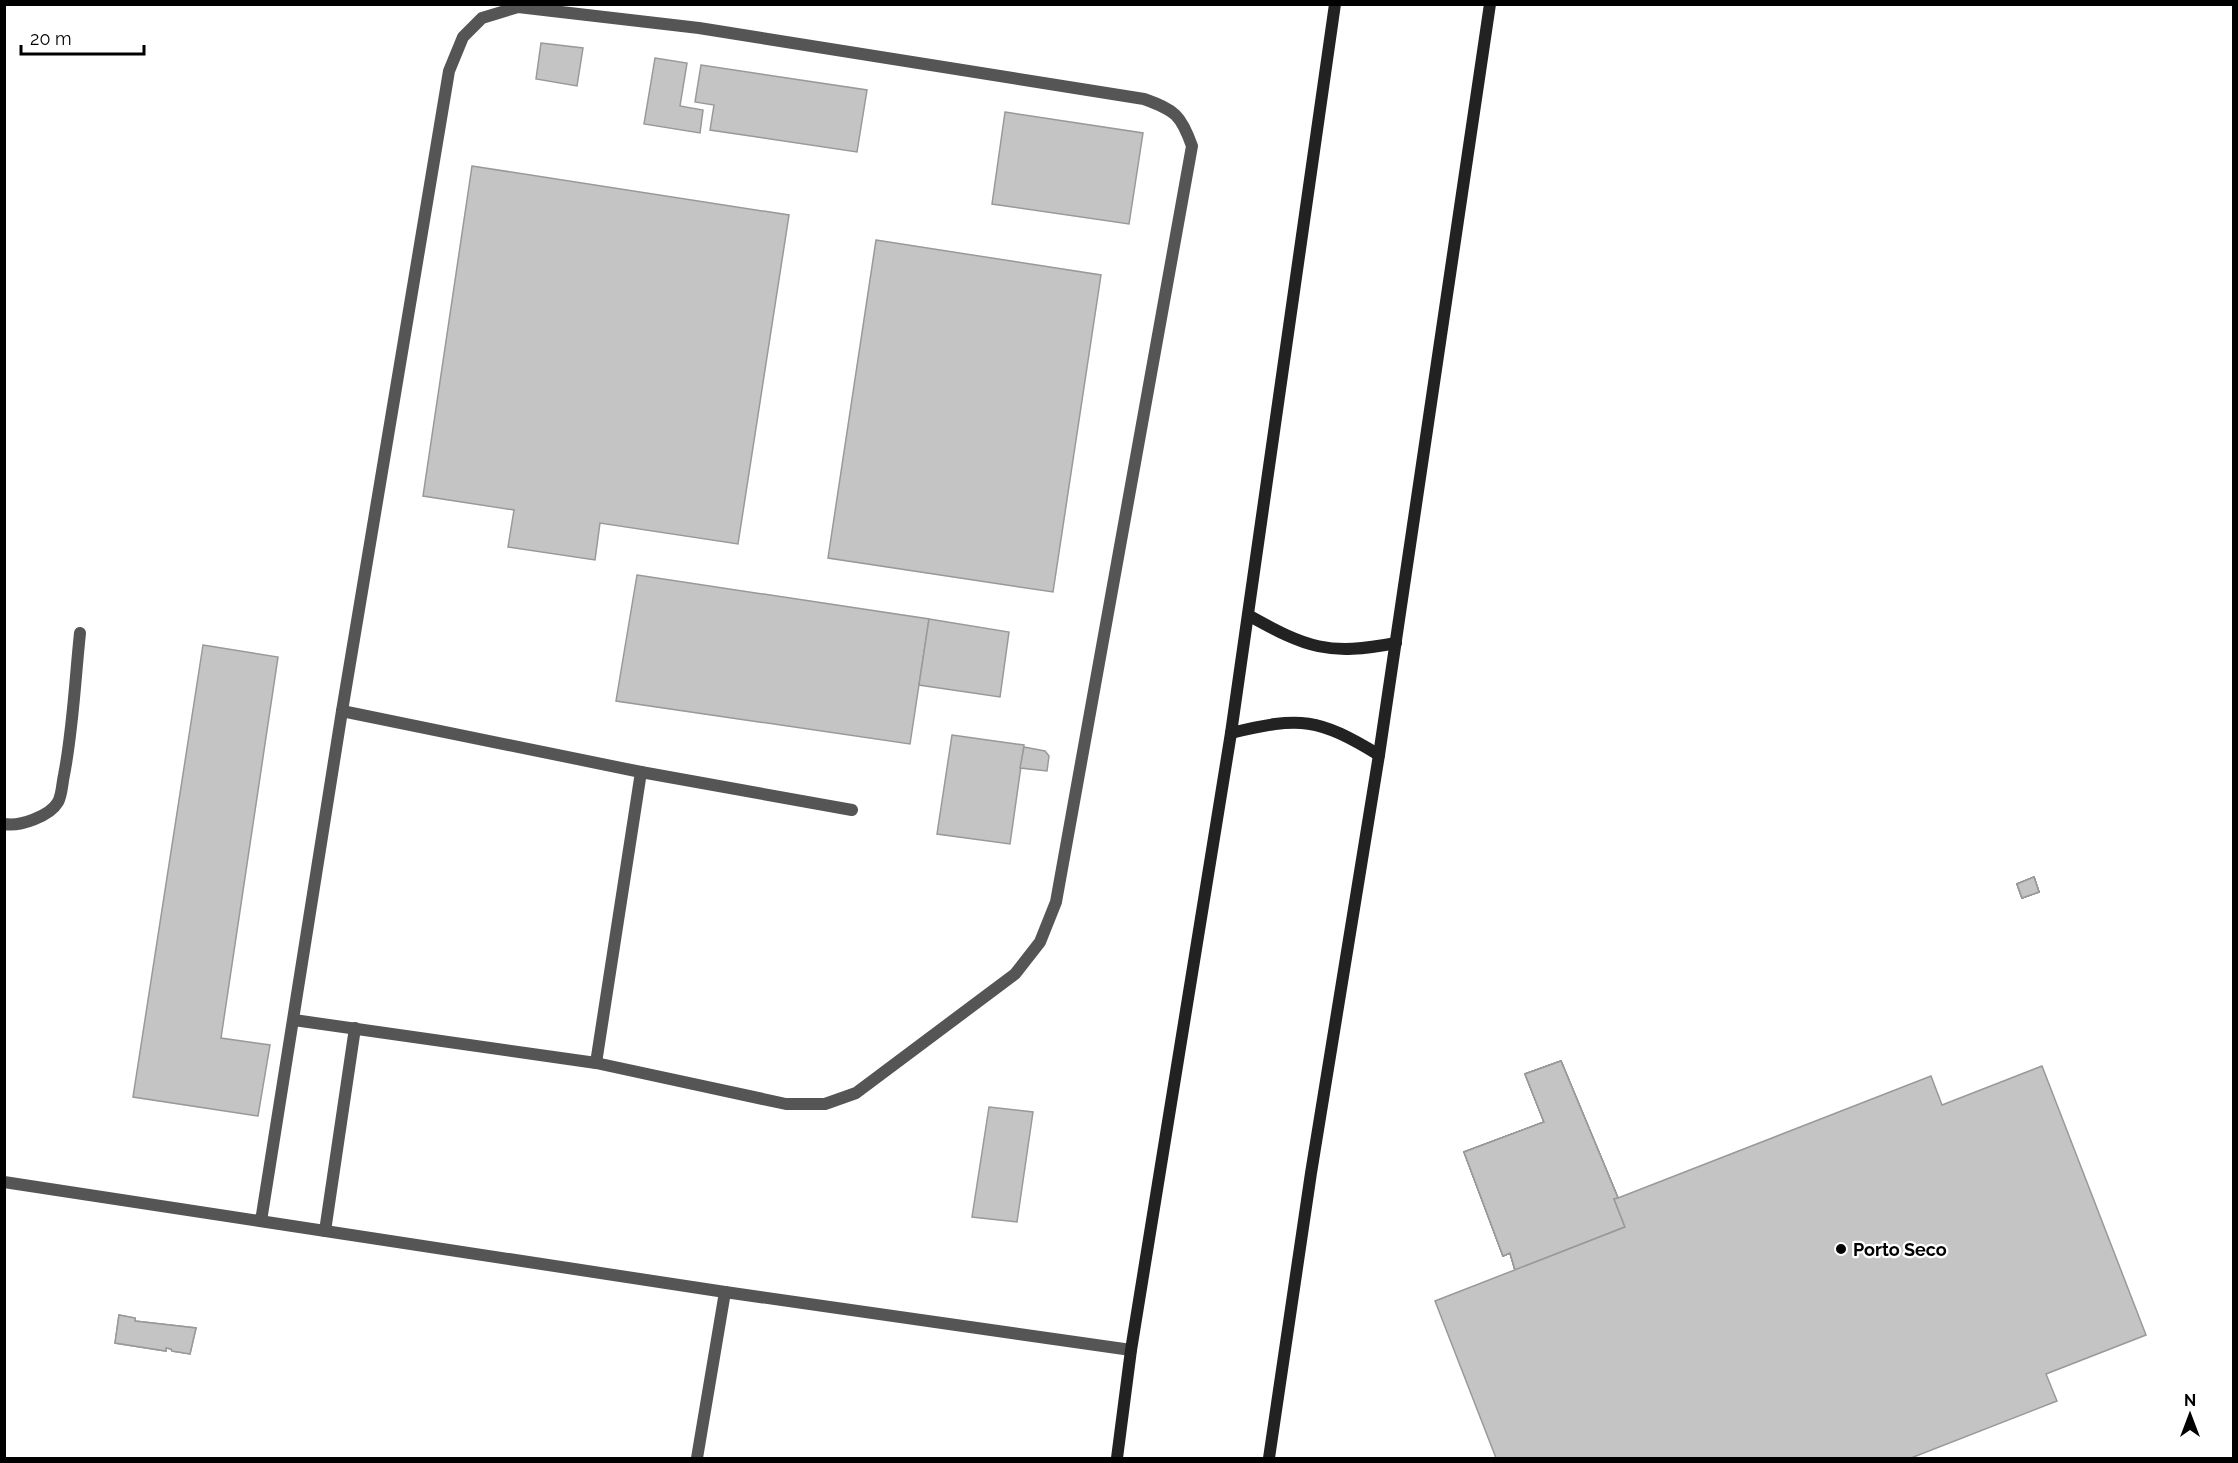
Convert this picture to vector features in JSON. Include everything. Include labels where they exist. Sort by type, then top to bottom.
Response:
[{"type":"main road","points":[[1117,1458],[1131,1350],[1231,733],[1335,4]]},
{"type":"main road","points":[[1269,1458],[1311,1173],[1379,756],[1490,4]]},
{"type":"main road","points":[[1248,615],[1283,634],[1320,649],[1363,649],[1396,643]]},
{"type":"main road","points":[[1231,733],[1270,724],[1305,722],[1340,732],[1379,756]]},
{"type":"lane","points":[[261,1221],[342,711],[449,71],[463,37],[482,18],[518,8],[699,28],[1144,99],[1167,107],[1184,123],[1192,146],[1056,902],[1040,942],[1015,974],[855,1093],[825,1104],[786,1104],[596,1063],[294,1020]]},
{"type":"lane","points":[[4,824],[10,825],[44,815],[59,800],[67,760],[80,633]]},
{"type":"lane","points":[[342,711],[641,772],[852,810]]},
{"type":"lane","points":[[596,1063],[641,772]]},
{"type":"lane","points":[[325,1231],[355,1028]]},
{"type":"lane","points":[[4,1182],[725,1292],[1131,1350]]},
{"type":"lane","points":[[697,1458],[725,1292]]},
{"type":"building","points":[[541,43],[583,48],[577,86],[536,79]]},
{"type":"building","points":[[655,58],[687,63],[680,106],[703,110],[700,133],[644,124]]},
{"type":"building","points":[[701,65],[867,90],[857,152],[710,130],[714,105],[695,102]]},
{"type":"building","points":[[1005,112],[1143,133],[1129,224],[992,204]]},
{"type":"building","points":[[472,166],[789,215],[738,544],[600,523],[595,560],[508,547],[514,510],[423,496]]},
{"type":"building","points":[[876,240],[1101,275],[1053,592],[828,558]]},
{"type":"building","points":[[637,575],[929,619],[910,744],[616,701]]},
{"type":"building","points":[[929,619],[1009,632],[1000,697],[919,685]]},
{"type":"building","points":[[203,645],[278,657],[221,1038],[270,1045],[258,1116],[133,1097]]},
{"type":"building","points":[[952,735],[1024,745],[1010,844],[937,834]]},
{"type":"building","points":[[1024,747],[1045,751],[1049,756],[1047,771],[1020,768]]},
{"type":"building","points":[[2034,877],[2039,892],[2022,898],[2017,884]]},
{"type":"building","points":[[2034,877],[2039,892],[2022,898],[2017,884]]},
{"type":"building","points":[[2034,877],[2039,892],[2022,898],[2017,884]]},
{"type":"building","points":[[2034,877],[2039,892],[2022,898],[2017,884]]},
{"type":"building","points":[[2034,877],[2039,892],[2022,898],[2017,884]]},
{"type":"building","points":[[1561,1061],[1618,1198],[1614,1199],[1625,1227],[1515,1270],[1510,1253],[1503,1256],[1464,1152],[1544,1122],[1525,1074]]},
{"type":"building","points":[[1561,1061],[1618,1198],[1614,1199],[1625,1227],[1515,1270],[1510,1253],[1503,1256],[1464,1152],[1544,1122],[1525,1074]]},
{"type":"building","points":[[1561,1061],[1618,1198],[1614,1199],[1625,1227],[1515,1270],[1510,1253],[1503,1256],[1464,1152],[1544,1122],[1525,1074]]},
{"type":"building","points":[[1561,1061],[1618,1198],[1614,1199],[1625,1227],[1515,1270],[1510,1253],[1503,1256],[1464,1152],[1544,1122],[1525,1074]]},
{"type":"building","points":[[1561,1061],[1618,1198],[1614,1199],[1625,1227],[1515,1270],[1510,1253],[1503,1256],[1464,1152],[1544,1122],[1525,1074]]},
{"type":"building","name":"Porto Seco","points":[[2042,1066],[2146,1335],[2046,1374],[2057,1401],[1911,1458],[1496,1458],[1435,1301],[1625,1227],[1614,1199],[1931,1076],[1942,1105]]},
{"type":"building","points":[[989,1107],[1033,1112],[1017,1222],[972,1217]]},
{"type":"building","points":[[119,1315],[135,1318],[135,1321],[196,1328],[190,1354],[166,1348],[166,1351],[115,1343]]},
{"type":"building","points":[[119,1315],[135,1318],[135,1321],[196,1328],[190,1354],[166,1348],[166,1351],[115,1343]]},
{"type":"place","name":"Porto Seco","points":[[1841,1249]]}]
